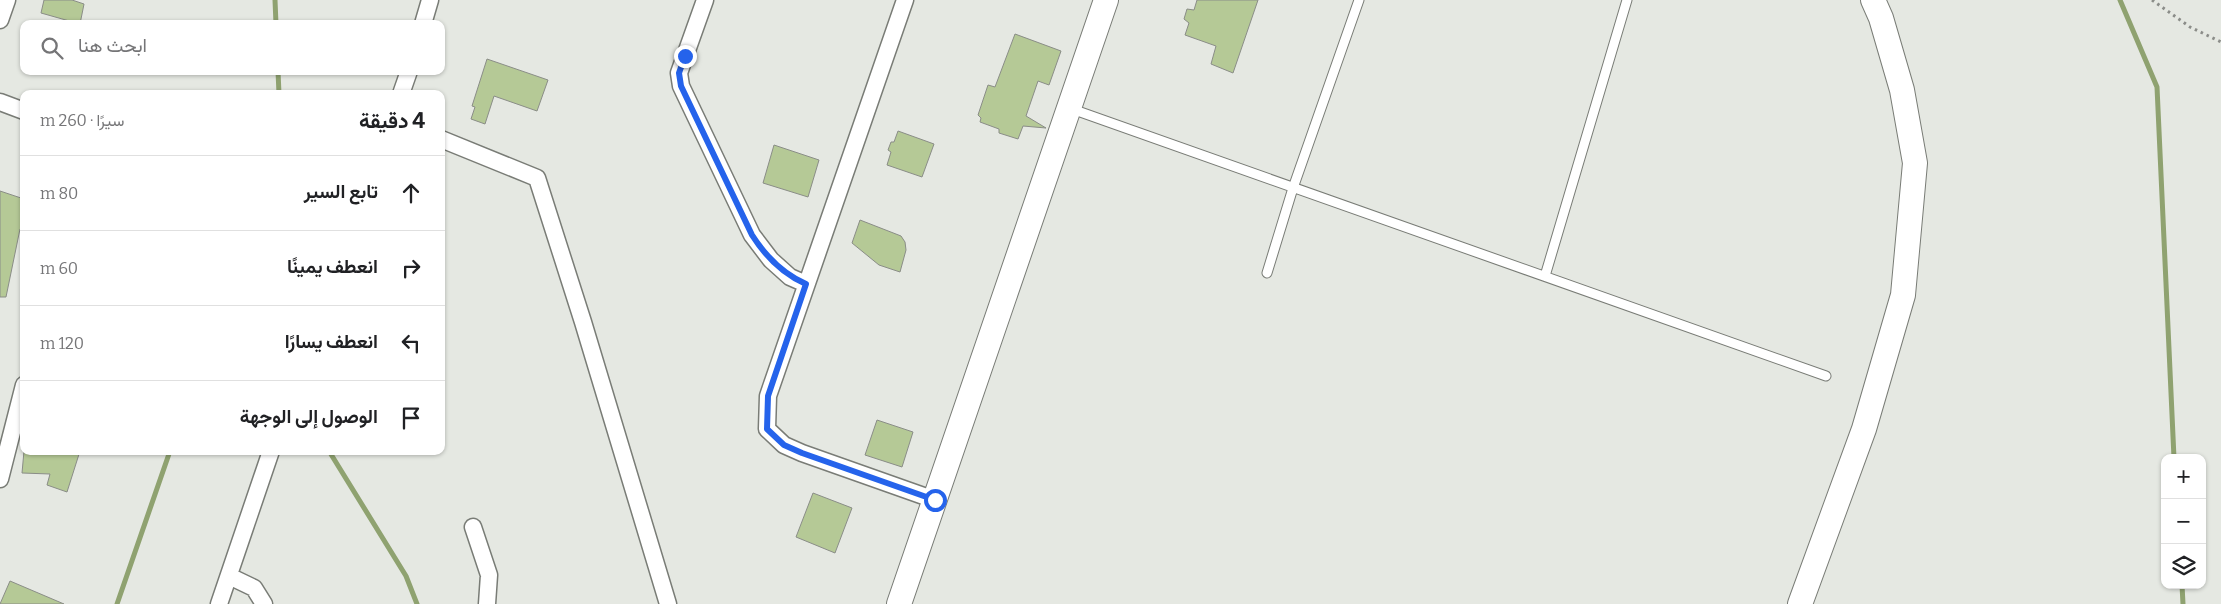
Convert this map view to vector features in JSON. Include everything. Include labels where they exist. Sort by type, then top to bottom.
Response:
[{"type":"street","points":[[0,20],[7,0]]},
{"type":"street","points":[[424,20],[430,0]]},
{"type":"street","points":[[705,0],[679,73],[681,86],[756,242],[766,255],[790,277],[806,284]]},
{"type":"street","points":[[904,0],[768,396],[767,429],[784,445],[802,453],[935,500]]},
{"type":"street","points":[[899,604],[1106,0]]},
{"type":"street","points":[[1800,604],[1864,430],[1903,295],[1915,163],[1902,90],[1881,18],[1873,0]]},
{"type":"street","points":[[402,90],[408,75]]},
{"type":"street","points":[[0,102],[20,110]]},
{"type":"street","points":[[445,141],[537,178],[583,322],[668,604]]},
{"type":"street","points":[[0,479],[20,401]]},
{"type":"street","points":[[219,604],[270,455]]},
{"type":"street","points":[[474,527],[489,575],[487,604]]},
{"type":"street","points":[[228,576],[254,588],[264,604]]},
{"type":"lane","points":[[1267,273],[1293,188],[1359,0]]},
{"type":"lane","points":[[1545,276],[1627,0]]},
{"type":"lane","points":[[1069,108],[1826,376]]},
{"type":"path","points":[[2152,0],[2190,27],[2221,42]]},
{"type":"building","points":[[44,0],[72,0],[84,4],[81,20],[66,20],[41,13]]},
{"type":"building","points":[[1197,0],[1258,0],[1233,73],[1211,64],[1216,46],[1185,35],[1189,23],[1184,19],[1187,9],[1194,10]]},
{"type":"building","points":[[1015,34],[1061,51],[1049,85],[1038,81],[1026,116],[1046,128],[1023,126],[1018,139],[999,133],[999,129],[980,122],[981,118],[978,115],[988,85],[995,87]]},
{"type":"building","points":[[487,59],[548,80],[537,111],[494,96],[485,124],[471,119],[475,107],[472,106]]},
{"type":"building","points":[[898,131],[934,144],[922,177],[887,165],[891,152],[888,150],[891,142],[894,142]]},
{"type":"building","points":[[774,145],[819,160],[808,197],[763,183]]},
{"type":"building","points":[[0,191],[20,198],[20,229],[6,297],[0,297]]},
{"type":"building","points":[[860,220],[901,236],[905,242],[906,250],[900,272],[879,265],[852,243]]},
{"type":"building","points":[[877,420],[913,432],[902,467],[865,455]]},
{"type":"building","points":[[24,455],[79,455],[67,492],[47,485],[50,474],[22,473]]},
{"type":"building","points":[[813,493],[852,508],[835,553],[796,537]]},
{"type":"building","points":[[10,581],[64,604],[0,604]]},
{"type":"waterway","points":[[275,0],[276,20]]},
{"type":"waterway","points":[[2120,0],[2157,87],[2174,454]]},
{"type":"waterway","points":[[278,75],[279,90]]},
{"type":"waterway","points":[[117,604],[169,455]]},
{"type":"waterway","points":[[331,455],[406,576],[417,604]]},
{"type":"waterway","points":[[2182,589],[2183,604]]},
{"type":"route","points":[[685,56],[679,73],[681,86],[752,235],[761,250],[771,260],[790,277],[806,284],[768,396],[767,429],[784,445],[802,453],[935,500]]}]
